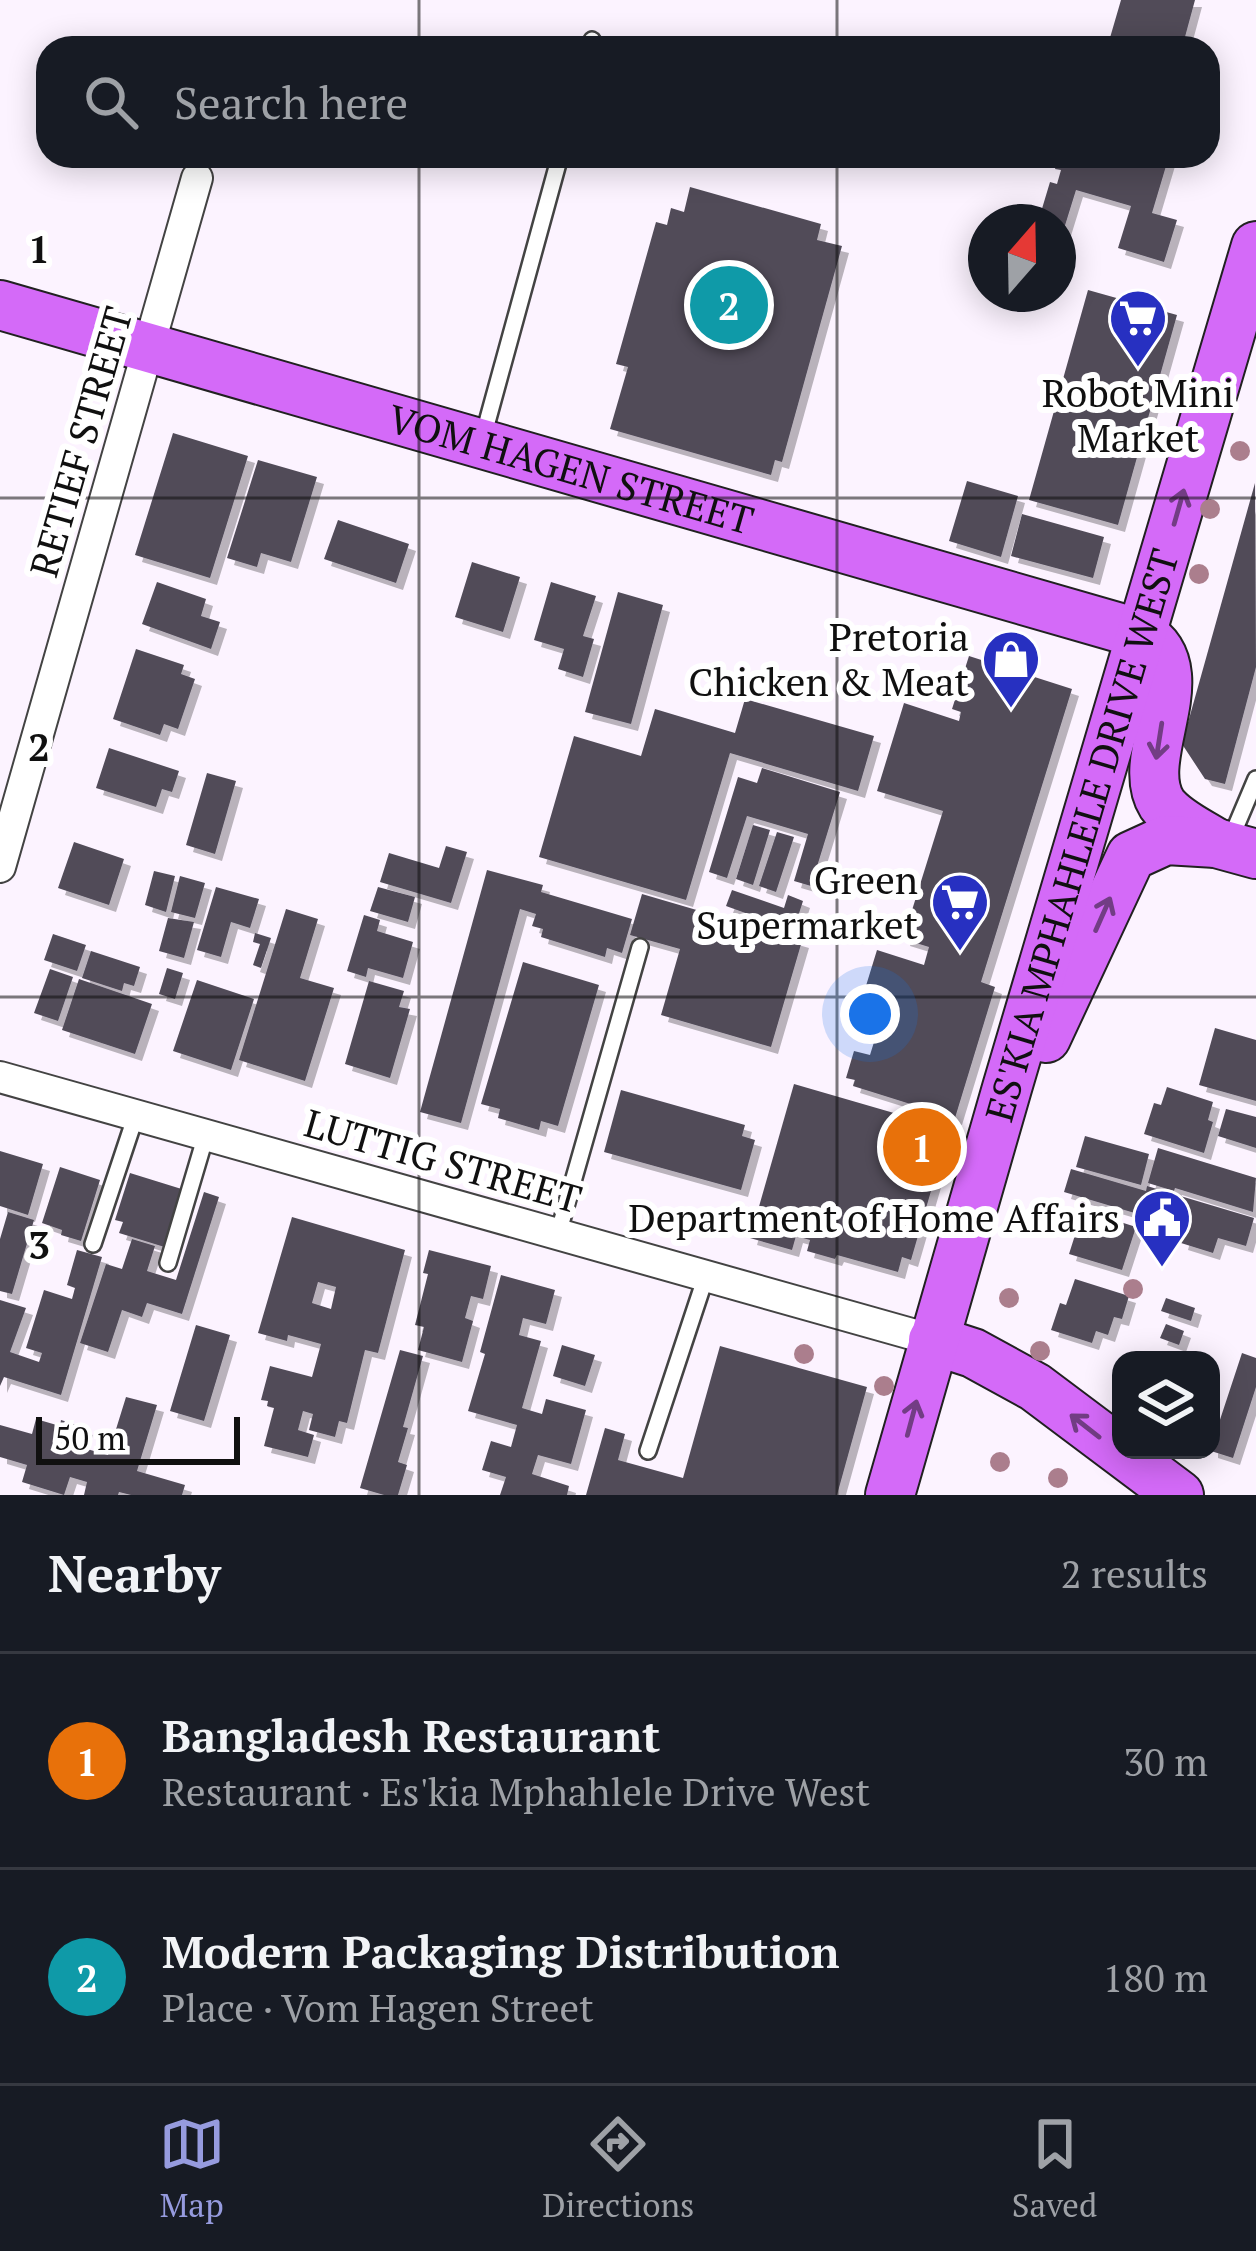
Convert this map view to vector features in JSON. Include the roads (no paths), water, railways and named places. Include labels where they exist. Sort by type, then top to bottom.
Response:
[{"type":"main road","name":"ES'KIA MPHAHLELE DRIVE WEST","points":[[890,1495],[1256,246]]},
{"type":"main road","name":"VOM HAGEN STREET","points":[[0,305],[144,362],[1137,647]]},
{"type":"main road","name":"VOM HAGEN STREET","points":[[0,340],[144,362],[481,442],[1137,647]]},
{"type":"main road","points":[[1137,647],[1157,646],[1166,670],[1156,790],[1169,812],[1233,848]]},
{"type":"main road","points":[[1007,1088],[1031,1063],[1050,1030],[1131,856],[1166,840],[1233,848]]},
{"type":"main road","points":[[933,1340],[973,1353],[1035,1387],[1179,1495]]},
{"type":"street","name":"RETIEF STREET","points":[[0,867],[197,178]]},
{"type":"street","name":"LUTTIG STREET","points":[[0,1077],[933,1340]]},
{"type":"lane","points":[[481,442],[557,168]]},
{"type":"lane","points":[[1233,848],[1256,779]]},
{"type":"lane","points":[[558,1234],[640,947]]},
{"type":"lane","points":[[92,1244],[136,1115]]},
{"type":"lane","points":[[168,1263],[206,1135]]},
{"type":"lane","points":[[648,1451],[706,1276]]},
{"type":"place","name":"Modern Packaging Distribution","points":[[729,305]]},
{"type":"place","name":"Robot Mini Market","points":[[1138,369]]},
{"type":"place","name":"Pretoria Chicken & Meat","points":[[1011,710]]},
{"type":"place","name":"Green Supermarket","points":[[960,953]]},
{"type":"place","name":"Bangladesh Restaurant","points":[[922,1147]]},
{"type":"place","name":"Department of Home Affairs","points":[[1162,1269]]}]
